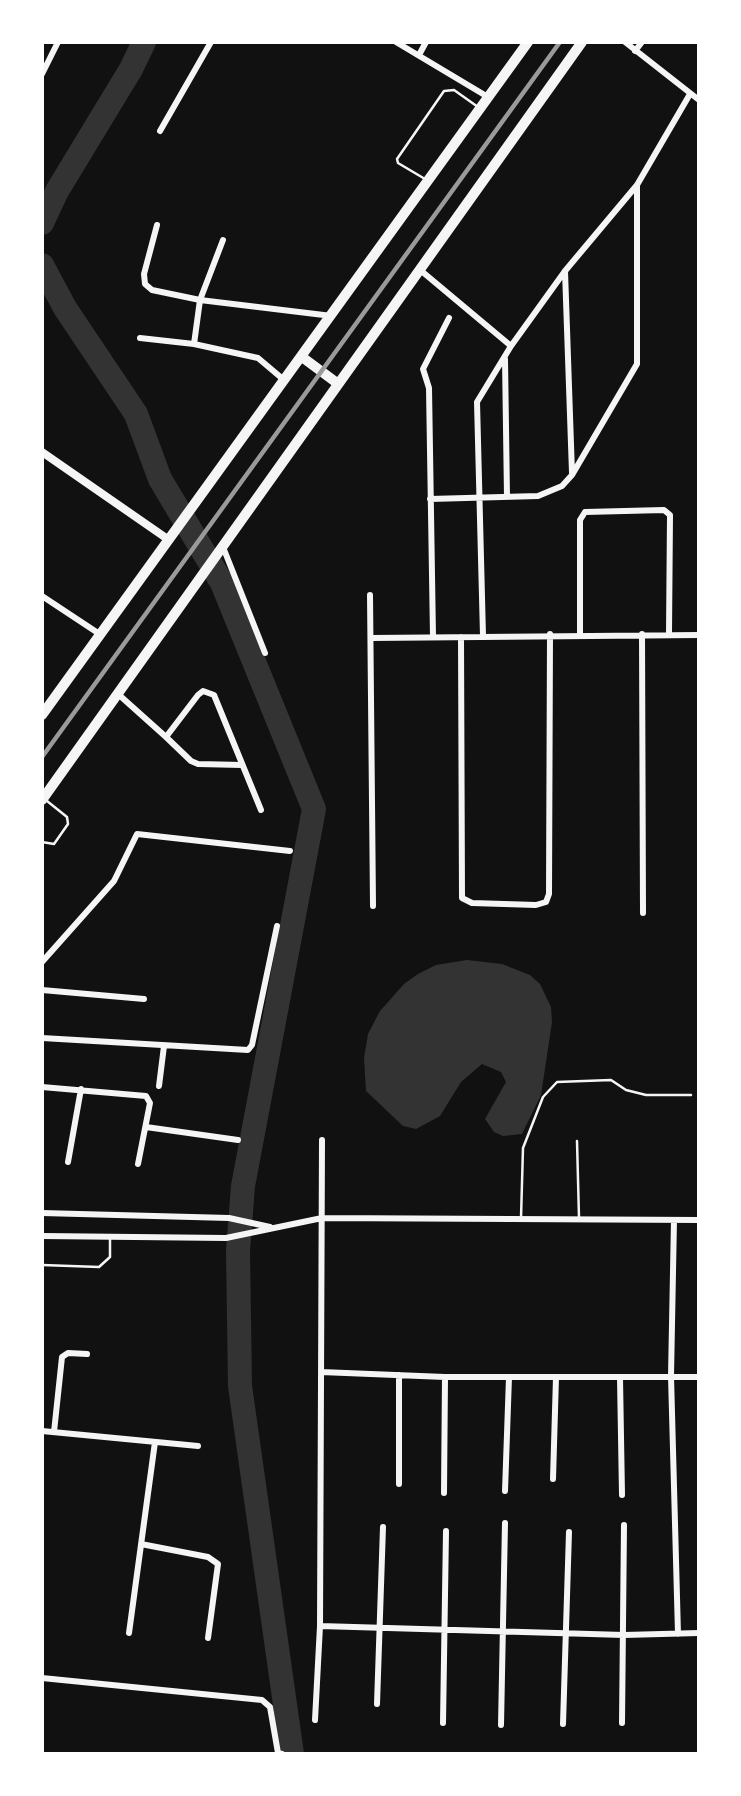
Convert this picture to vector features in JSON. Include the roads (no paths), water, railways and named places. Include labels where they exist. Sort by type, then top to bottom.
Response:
[{"type":"main road","points":[[42,715],[528,42]]},
{"type":"main road","points":[[43,799],[582,42]]},
{"type":"main road","points":[[302,357],[337,383]]},
{"type":"street","points":[[42,74],[58,42]]},
{"type":"street","points":[[160,131],[211,42]]},
{"type":"street","points":[[396,42],[488,97]]},
{"type":"street","points":[[419,55],[426,42]]},
{"type":"street","points":[[625,42],[699,100]]},
{"type":"street","points":[[635,51],[642,42]]},
{"type":"street","points":[[483,636],[477,402],[511,346],[565,271],[637,185],[691,94]]},
{"type":"street","points":[[430,499],[538,496],[562,486],[572,475],[636,364],[637,185]]},
{"type":"street","points":[[157,225],[144,274],[145,284],[152,290],[200,300],[332,316]]},
{"type":"street","points":[[194,344],[200,300],[223,240]]},
{"type":"street","points":[[419,269],[511,346]]},
{"type":"street","points":[[565,271],[572,475]]},
{"type":"street","points":[[433,637],[429,388],[423,369],[449,318]]},
{"type":"street","points":[[140,338],[194,344],[258,358],[284,380]]},
{"type":"street","points":[[505,359],[507,497]]},
{"type":"street","points":[[42,452],[169,540]]},
{"type":"street","points":[[580,635],[580,520],[585,512],[664,509],[670,515],[669,633]]},
{"type":"street","points":[[220,550],[265,653]]},
{"type":"street","points":[[370,595],[373,906]]},
{"type":"street","points":[[42,596],[101,635]]},
{"type":"street","points":[[461,637],[462,898],[472,903],[536,905],[546,902],[549,894],[550,634]]},
{"type":"street","points":[[372,638],[550,634],[699,635]]},
{"type":"street","points":[[642,634],[643,913]]},
{"type":"street","points":[[166,737],[198,695],[209,691],[214,695],[261,810]]},
{"type":"street","points":[[118,694],[191,761],[198,764],[242,765]]},
{"type":"street","points":[[42,962],[114,881],[136,834],[290,851]]},
{"type":"street","points":[[42,1038],[248,1050],[252,1045],[277,926]]},
{"type":"street","points":[[42,990],[144,999]]},
{"type":"street","points":[[159,1086],[164,1046]]},
{"type":"street","points":[[42,1087],[146,1096],[150,1103],[138,1164]]},
{"type":"street","points":[[68,1162],[81,1089]]},
{"type":"street","points":[[146,1128],[238,1140]]},
{"type":"street","points":[[315,1720],[320,1626],[322,1140]]},
{"type":"street","points":[[42,1213],[229,1218],[275,1228]]},
{"type":"street","points":[[42,1237],[226,1238],[322,1218],[699,1220]]},
{"type":"street","points":[[674,1220],[671,1376],[678,1634]]},
{"type":"street","points":[[54,1432],[62,1357],[68,1353],[87,1354]]},
{"type":"street","points":[[321,1372],[445,1377],[699,1377]]},
{"type":"street","points":[[399,1376],[399,1484]]},
{"type":"street","points":[[444,1493],[445,1377]]},
{"type":"street","points":[[505,1491],[509,1377]]},
{"type":"street","points":[[553,1479],[556,1377]]},
{"type":"street","points":[[620,1378],[622,1495]]},
{"type":"street","points":[[42,1431],[198,1446]]},
{"type":"street","points":[[129,1633],[155,1442]]},
{"type":"street","points":[[500,1725],[505,1523]]},
{"type":"street","points":[[622,1723],[624,1525]]},
{"type":"street","points":[[377,1704],[383,1527]]},
{"type":"street","points":[[443,1723],[446,1531]]},
{"type":"street","points":[[563,1724],[568,1632],[569,1532]]},
{"type":"street","points":[[141,1544],[208,1557],[218,1564],[208,1638]]},
{"type":"street","points":[[320,1626],[443,1632],[502,1630],[624,1635],[699,1633]]},
{"type":"street","points":[[42,1678],[262,1700],[270,1707],[278,1753],[282,1754]]},
{"type":"lane","points":[[428,180],[398,163],[397,159],[437,102],[449,89],[479,108]]},
{"type":"lane","points":[[42,842],[54,844],[68,824],[67,817],[43,799]]},
{"type":"lane","points":[[521,1219],[523,1149],[544,1097],[557,1082],[611,1080],[626,1090],[646,1095],[691,1095]]},
{"type":"lane","points":[[577,1141],[579,1219]]},
{"type":"lane","points":[[42,1265],[99,1267],[110,1257],[110,1236]]},
{"type":"waterway","points":[[42,223],[57,191],[131,69],[144,42]]},
{"type":"waterway","points":[[42,265],[65,308],[136,414],[160,479],[222,583],[314,809],[243,1186],[238,1251],[240,1386],[292,1754]]},
{"type":"railway","points":[[42,757],[560,42]]}]
